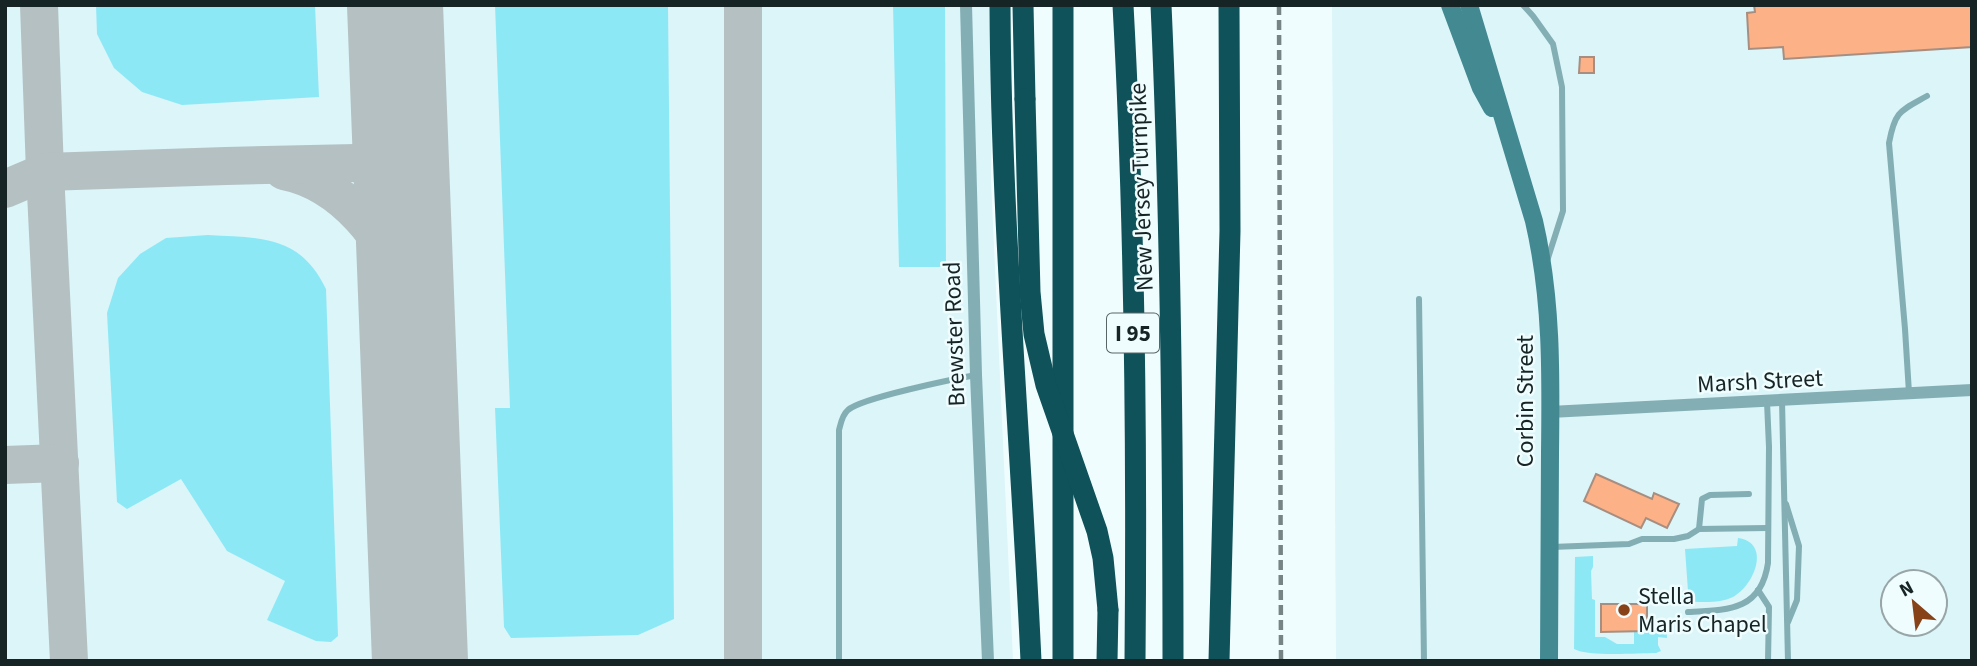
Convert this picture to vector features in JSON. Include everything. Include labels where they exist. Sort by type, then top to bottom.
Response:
[{"type":"highway","points":[[1000,5],[1011,328],[1031,661]]},
{"type":"highway","points":[[1023,5],[1030,285],[1034,334],[1046,385],[1095,522],[1103,558],[1108,610],[1107,661]]},
{"type":"highway","points":[[1063,5],[1063,661]]},
{"type":"highway","name":"New Jersey Turnpike","points":[[1123,5],[1135,415],[1135,661]]},
{"type":"highway","name":"New Jersey Turnpike","points":[[1161,5],[1173,381],[1173,661]]},
{"type":"highway","points":[[1219,661],[1230,231],[1229,5]]},
{"type":"main road","name":"Corbin Street","points":[[1450,5],[1481,88],[1511,146]]},
{"type":"main road","name":"Corbin Street","points":[[1469,5],[1534,221],[1544,269],[1549,331],[1549,661]]},
{"type":"street","name":"Brewster Road","points":[[966,5],[976,375],[988,661]]},
{"type":"street","name":"Marsh Street","points":[[1550,412],[1972,390]]},
{"type":"lane","points":[[1523,5],[1553,44],[1562,87],[1563,211],[1544,269]]},
{"type":"lane","points":[[1909,393],[1889,143],[1893,124],[1900,112],[1927,96]]},
{"type":"lane","points":[[1419,299],[1424,661]]},
{"type":"lane","points":[[839,661],[839,430],[842,417],[848,409],[864,402],[976,375]]},
{"type":"lane","points":[[1782,401],[1788,661]]},
{"type":"lane","points":[[1688,612],[1735,608],[1752,599],[1766,578],[1768,402]]},
{"type":"lane","points":[[1699,528],[1702,499],[1710,495],[1749,494]]},
{"type":"lane","points":[[1784,498],[1799,546],[1797,600],[1787,624]]},
{"type":"lane","points":[[1550,547],[1674,539],[1688,536],[1699,528],[1768,528]]},
{"type":"lane","points":[[1758,590],[1769,607],[1768,661]]},
{"type":"shaded area","points":[[5,5],[992,5],[991,181],[1013,661],[5,661]]},
{"type":"shaded area","points":[[96,5],[315,5],[319,97],[182,105],[142,92],[114,68],[97,34]]},
{"type":"shaded area","points":[[495,5],[668,5],[674,619],[638,635],[511,638],[504,627],[495,408],[510,408]]},
{"type":"shaded area","points":[[893,5],[945,5],[946,267],[899,267]]},
{"type":"shaded area","points":[[1332,5],[1972,5],[1972,661],[1336,661]]},
{"type":"shaded area","points":[[208,235],[262,239],[291,249],[316,271],[326,289],[338,636],[331,642],[316,641],[267,620],[285,581],[227,551],[181,479],[127,509],[117,502],[107,313],[118,278],[140,254],[166,238]]},
{"type":"shaded area","points":[[1738,538],[1755,548],[1757,556],[1753,575],[1741,592],[1716,601],[1692,602],[1678,598],[1678,591],[1688,591],[1685,549],[1737,546]]},
{"type":"shaded area","points":[[1593,556],[1591,571],[1592,599],[1595,600],[1595,637],[1605,637],[1617,644],[1634,644],[1634,631],[1646,631],[1647,624],[1666,623],[1667,638],[1658,637],[1661,651],[1601,654],[1574,649],[1575,557]]},
{"type":"building","points":[[1754,5],[1972,5],[1972,47],[1784,59],[1783,47],[1749,49],[1747,13],[1755,12]]},
{"type":"building","points":[[1580,57],[1594,57],[1594,73],[1579,73]]},
{"type":"building","points":[[1596,474],[1652,499],[1654,493],[1679,504],[1667,528],[1646,518],[1641,528],[1584,501]]},
{"type":"building","name":"Stella Maris Chapel","points":[[1601,604],[1647,604],[1647,631],[1601,632]]},
{"type":"taxiway","points":[[39,5],[69,661]]},
{"type":"taxiway","points":[[743,5],[743,661]]},
{"type":"taxiway","points":[[5,189],[45,172],[401,162]]},
{"type":"taxiway","points":[[284,171],[325,187],[344,201],[376,235],[397,276],[403,297],[407,335]]},
{"type":"taxiway","points":[[5,465],[60,463]]},
{"type":"runway","points":[[395,5],[420,661]]},
{"type":"railway","points":[[1279,5],[1281,661]]},
{"type":"place","name":"Stella Maris Chapel","points":[[1624,610]]}]
